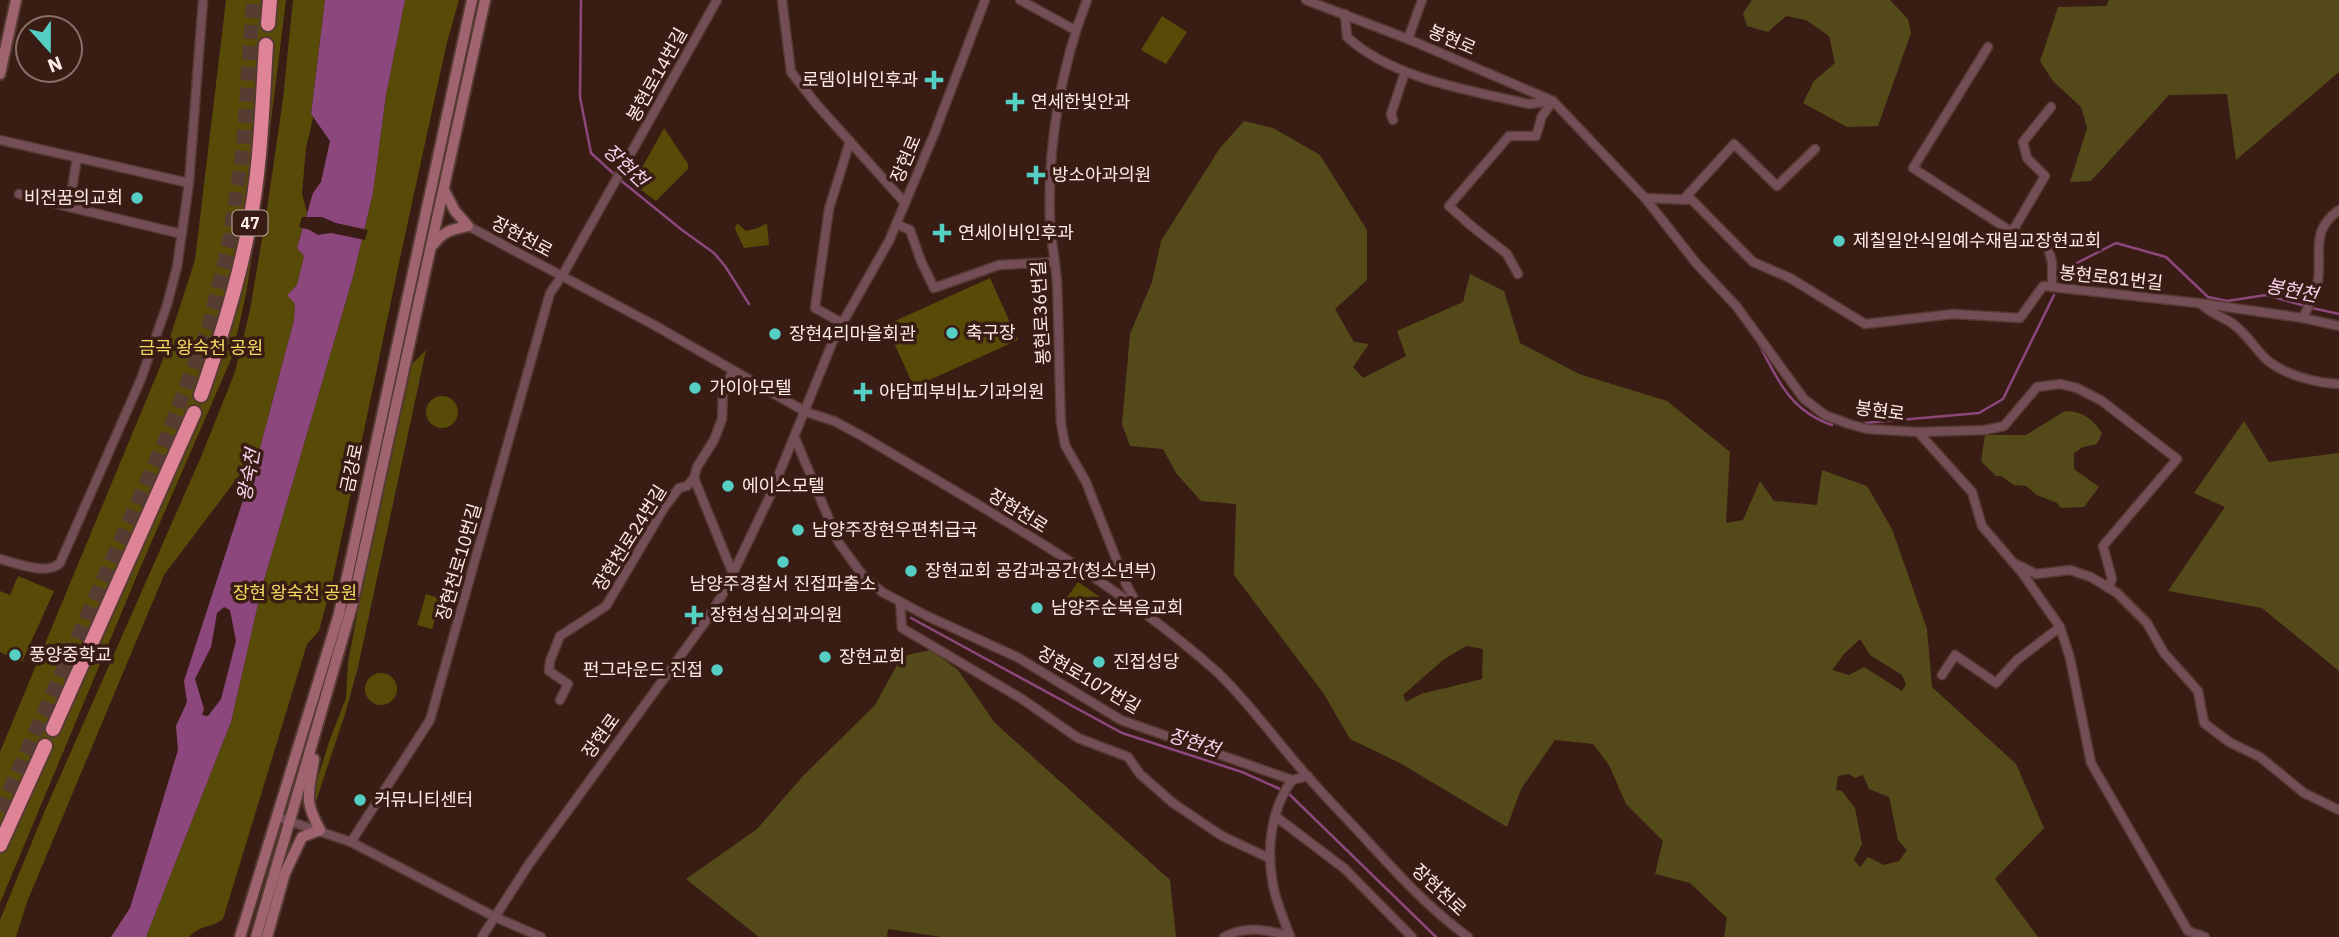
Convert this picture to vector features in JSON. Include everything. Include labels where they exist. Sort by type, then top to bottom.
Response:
[{"type":"highway","points":[[268,23],[270,0]]},
{"type":"highway","name":"47","points":[[201,395],[230,310],[249,229],[257,171],[266,45]]},
{"type":"highway","points":[[52,729],[194,413]]},
{"type":"highway","points":[[0,845],[45,747]]},
{"type":"main road","points":[[0,74],[16,0]]},
{"type":"main road","name":"금강로","points":[[256,937],[283,818],[339,614],[472,0]]},
{"type":"main road","name":"금강로","points":[[240,937],[319,723],[352,606],[485,0]]},
{"type":"main road","points":[[431,247],[449,230],[468,226],[455,211],[443,189]]},
{"type":"main road","points":[[267,937],[285,873],[302,837],[320,830],[307,796],[319,723]]},
{"type":"street","points":[[0,559],[46,569],[55,568],[60,563],[151,354],[167,305],[182,234],[189,183],[203,0]]},
{"type":"street","name":"봉현로14번길","points":[[562,276],[717,0]]},
{"type":"street","points":[[782,0],[791,72],[905,203]]},
{"type":"street","name":"장현로","points":[[482,937],[529,864],[708,618],[733,574],[795,438],[842,323],[889,241],[935,132],[985,0]]},
{"type":"street","points":[[1020,0],[1075,30]]},
{"type":"street","name":"봉현로36번길","points":[[1087,0],[1075,30],[1053,147],[1050,222],[1055,262],[1061,423],[1065,445],[1086,482],[1127,587],[1141,611]]},
{"type":"street","name":"봉현로","points":[[1306,0],[1324,3],[1553,101],[1645,198],[1696,263],[1737,307],[1804,399],[1825,415],[1849,424],[1867,429],[1918,432],[1972,492],[1982,526],[2060,627],[2070,658],[2091,764],[2189,934],[2205,937]]},
{"type":"street","points":[[1408,39],[1422,0]]},
{"type":"street","points":[[1345,14],[1347,37],[1359,48],[1405,72],[1529,104],[1553,101]]},
{"type":"street","points":[[1987,47],[1913,168],[2012,232],[2048,248],[2052,262],[2052,287]]},
{"type":"street","points":[[1393,120],[1391,114],[1405,72]]},
{"type":"street","points":[[1518,274],[1507,254],[1449,206],[1509,136],[1536,136],[1542,116],[1553,101]]},
{"type":"street","points":[[2012,232],[2045,176],[2027,158],[2023,142],[2051,107]]},
{"type":"street","points":[[0,140],[189,183]]},
{"type":"street","points":[[842,323],[815,308],[829,209],[850,141]]},
{"type":"street","points":[[1645,198],[1684,199],[1734,144],[1777,186],[1815,149]]},
{"type":"street","points":[[69,207],[77,158]]},
{"type":"street","points":[[19,194],[182,234]]},
{"type":"street","name":"봉현로81번길","points":[[1684,199],[1692,200],[1753,262],[1790,278],[1866,324],[1953,314],[2020,318],[2043,286],[2304,315],[2339,326]]},
{"type":"street","points":[[2304,315],[2318,283],[2320,227],[2339,210]]},
{"type":"street","points":[[896,224],[910,230],[920,261],[934,288],[999,265],[1055,262]]},
{"type":"street","name":"장현천로","points":[[468,226],[806,412],[834,421],[862,436],[1035,540],[1120,596],[1217,672],[1250,706],[1308,776],[1437,914],[1468,937]]},
{"type":"street","name":"장현천로10번길","points":[[351,842],[430,720],[550,293],[562,276]]},
{"type":"street","points":[[2200,303],[2210,314],[2232,323],[2268,360],[2305,379],[2322,384],[2339,384]]},
{"type":"street","name":"장현천로24번길","points":[[560,700],[568,684],[549,671],[560,636],[606,606],[664,508],[679,488],[687,486],[694,478],[722,419],[723,391],[733,371]]},
{"type":"street","points":[[1918,432],[1985,430],[2004,426],[2037,387],[2060,384],[2077,388],[2102,401],[2177,459],[2103,546],[2112,579],[2108,588]]},
{"type":"street","name":"장현로107번길","points":[[795,438],[839,543],[864,577],[900,603],[1017,657],[1121,720],[1291,783]]},
{"type":"street","points":[[694,478],[733,574]]},
{"type":"street","points":[[2012,562],[2036,574],[2070,570],[2091,577],[2117,593],[2147,623],[2164,653],[2198,691],[2204,723],[2229,741],[2260,757],[2304,793],[2339,810]]},
{"type":"street","points":[[1120,596],[1127,587]]},
{"type":"street","points":[[900,603],[902,628],[1021,699],[1078,738],[1128,757],[1140,774],[1174,803],[1222,836],[1269,858]]},
{"type":"street","points":[[1942,675],[1955,655],[1996,682],[2017,660],[2060,627]]},
{"type":"street","points":[[1290,936],[1273,887],[1269,858],[1278,804],[1291,783],[1308,776]]},
{"type":"street","points":[[1275,816],[1345,869],[1412,937]]},
{"type":"street","points":[[283,818],[351,842],[495,917],[541,937]]},
{"type":"street","points":[[1224,937],[1241,929],[1261,929],[1290,936]]},
{"type":"green space","name":"금곡 왕숙천 공원","points":[[226,0],[286,0],[263,186],[246,294],[232,357],[0,903],[0,752],[162,362],[195,260]]},
{"type":"green space","points":[[293,0],[325,0],[302,194],[307,212],[297,248],[304,256],[297,285],[288,295],[295,304],[294,320],[260,448],[164,575],[27,902],[16,937],[0,937],[0,920],[43,815],[201,457],[235,372],[250,310],[267,209],[283,99]]},
{"type":"green space","name":"장현 왕숙천 공원","points":[[405,0],[459,0],[447,42],[332,583],[319,631],[307,644],[223,919],[189,937],[146,937],[231,722],[262,587],[353,277],[373,193],[386,95]]},
{"type":"green space","points":[[1162,16],[1187,32],[1166,64],[1141,50]]},
{"type":"green space","points":[[664,128],[688,164],[688,169],[656,201],[633,184]]},
{"type":"green space","points":[[737,223],[746,231],[767,223],[769,245],[744,248],[735,229]]},
{"type":"green space","name":"축구장","points":[[990,278],[1018,340],[914,387],[886,325]]},
{"type":"green space","points":[[426,350],[358,667],[315,804],[312,797],[346,698],[348,662],[362,589],[412,364]]},
{"type":"green space","points":[[442,396],[453,401],[458,412],[453,423],[442,428],[431,423],[426,412],[431,401]]},
{"type":"green space","points":[[18,576],[54,591],[22,662],[0,652],[0,591],[10,595]]},
{"type":"green space","points":[[1078,582],[1100,597],[1089,614],[1066,599]]},
{"type":"green space","points":[[426,594],[441,599],[432,629],[417,625]]},
{"type":"green space","points":[[381,673],[392,678],[397,689],[392,700],[381,705],[370,700],[365,689],[370,678]]},
{"type":"shaded area","points":[[325,0],[405,0],[386,95],[373,193],[353,277],[262,587],[231,722],[146,937],[111,937],[130,908],[178,750],[176,726],[187,702],[184,681],[260,448],[294,320],[295,304],[287,295],[297,285],[304,256],[297,248],[313,193],[321,182],[330,141],[311,114]],"holes":[[[224,607],[230,610],[236,641],[221,699],[208,716],[202,715],[204,709],[195,679],[211,647],[217,613]]]},
{"type":"shaded area","points":[[1752,0],[1890,0],[1908,19],[1911,33],[1878,126],[1847,127],[1803,103],[1814,81],[1835,63],[1829,36],[1806,20],[1786,16],[1768,32],[1747,26],[1743,13]]},
{"type":"shaded area","points":[[2109,0],[2339,0],[2339,72],[2236,160],[2227,94],[2169,95],[2091,181],[2070,182],[2087,128],[2081,107],[2053,81],[2040,61],[2058,7],[2106,6]]},
{"type":"shaded area","points":[[1244,121],[1273,128],[1320,155],[1367,230],[1367,280],[1335,309],[1354,342],[1369,344],[1353,367],[1363,378],[1406,356],[1397,331],[1463,302],[1470,274],[1504,291],[1520,343],[1579,374],[1667,401],[1730,452],[1726,523],[1743,520],[1760,481],[1774,501],[1817,505],[1822,470],[1867,486],[1892,529],[1927,629],[1932,687],[2016,764],[2044,828],[1995,879],[2038,937],[1724,937],[1727,918],[1690,883],[1655,874],[1663,841],[1626,804],[1609,765],[1593,744],[1555,740],[1521,789],[1507,827],[1400,763],[1350,739],[1324,694],[1234,575],[1236,504],[1201,501],[1176,473],[1163,449],[1130,446],[1122,424],[1130,334],[1152,282],[1161,241],[1220,148]],"holes":[[[1860,639],[1870,655],[1902,675],[1906,684],[1902,691],[1864,667],[1849,675],[1832,670]],[[1466,646],[1483,649],[1482,679],[1421,694],[1406,702],[1403,695],[1443,660]],[[1849,774],[1855,778],[1863,775],[1869,789],[1889,797],[1898,840],[1907,850],[1899,861],[1884,865],[1868,857],[1860,867],[1854,860],[1862,844],[1855,808],[1842,791],[1836,790],[1838,776]]]},
{"type":"shaded area","points":[[2065,411],[2086,417],[2095,423],[2102,433],[2097,444],[2083,447],[2074,453],[2074,469],[2099,487],[2084,507],[2061,508],[2057,503],[2037,495],[2026,486],[2014,485],[2001,476],[1996,476],[1981,461],[1985,435],[2026,435]]},
{"type":"shaded area","points":[[2244,421],[2269,462],[2339,453],[2339,671],[2262,608],[2168,591],[2225,507],[2194,493]]},
{"type":"shaded area","points":[[931,650],[958,670],[995,723],[1170,880],[1176,937],[942,937],[888,929],[887,937],[759,937],[686,879],[757,829],[803,776],[875,705],[902,656]]},
{"type":"pier","points":[[302,217],[322,217],[368,230],[365,240],[331,233],[318,235],[299,227]]},
{"type":"waterway","name":"장현천","points":[[581,0],[580,97],[591,153],[615,175]]},
{"type":"waterway","name":"장현천","points":[[619,179],[714,253],[749,304]]},
{"type":"waterway","name":"봉현천","points":[[2062,281],[2077,263],[2116,243],[2166,257],[2208,297],[2227,301],[2266,295],[2305,306]]},
{"type":"waterway","name":"봉현천","points":[[1865,423],[1979,413],[2003,399],[2054,295]]},
{"type":"waterway","name":"봉현천","points":[[2312,308],[2339,314]]},
{"type":"waterway","name":"봉현천","points":[[1758,342],[1786,392],[1805,411],[1832,425]]},
{"type":"waterway","name":"장현천","points":[[911,618],[1122,733],[1242,772],[1282,790]]},
{"type":"waterway","name":"장현천","points":[[1288,793],[1436,937]]},
{"type":"tunnel","points":[[0,811],[169,431],[209,325],[229,243],[243,148],[253,0]]},
{"type":"place","name":"로뎀이비인후과","points":[[934,80]]},
{"type":"place","name":"연세한빛안과","points":[[1015,102]]},
{"type":"place","name":"방소아과의원","points":[[1036,175]]},
{"type":"place","name":"비전꿈의교회","points":[[137,198]]},
{"type":"place","name":"연세이비인후과","points":[[942,233]]},
{"type":"place","name":"제칠일안식일예수재림교장현교회","points":[[1839,241]]},
{"type":"place","name":"축구장","points":[[952,333]]},
{"type":"place","name":"장현4리마을회관","points":[[775,334]]},
{"type":"place","name":"가이아모텔","points":[[695,388]]},
{"type":"place","name":"아담피부비뇨기과의원","points":[[863,392]]},
{"type":"place","name":"에이스모텔","points":[[728,486]]},
{"type":"place","name":"남양주장현우편취급국","points":[[798,530]]},
{"type":"place","name":"남양주경찰서 진접파출소","points":[[783,562]]},
{"type":"place","name":"장현교회 공감과공간(청소년부)","points":[[911,571]]},
{"type":"place","name":"남양주순복음교회","points":[[1037,608]]},
{"type":"place","name":"장현성심외과의원","points":[[694,615]]},
{"type":"place","name":"풍양중학교","points":[[15,655]]},
{"type":"place","name":"장현교회","points":[[825,657]]},
{"type":"place","name":"진접성당","points":[[1099,662]]},
{"type":"place","name":"펀그라운드 진접","points":[[717,670]]},
{"type":"place","name":"커뮤니티센터","points":[[360,800]]},
{"type":"water label","name":"왕숙천","points":[[248,475]]}]
